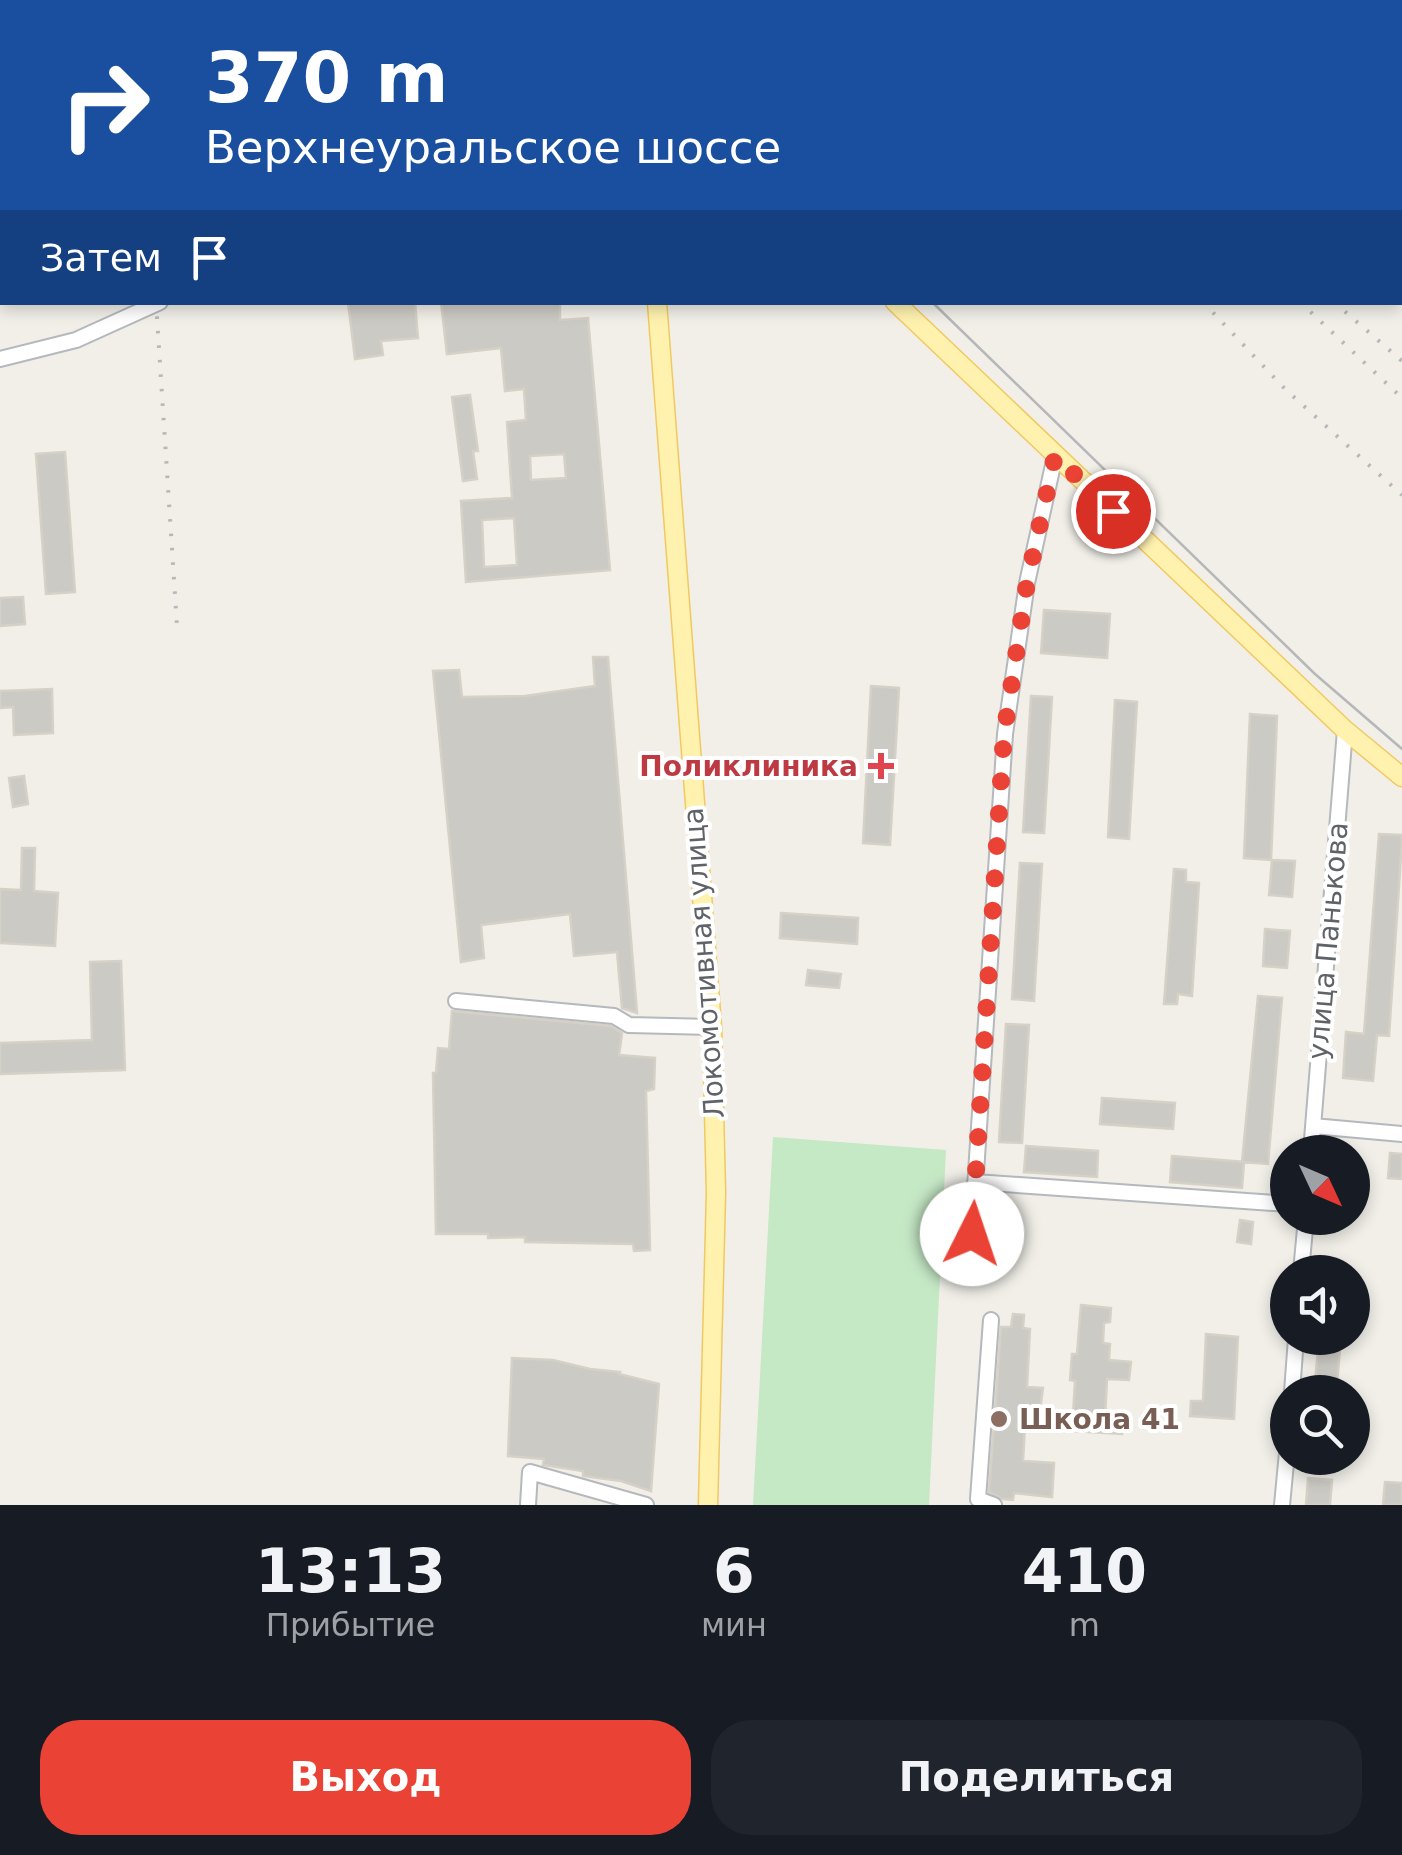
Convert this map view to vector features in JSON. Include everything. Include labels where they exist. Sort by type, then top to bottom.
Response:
[{"type":"main road","name":"Локомотивная улица","points":[[657,305],[712,1027],[716,1192],[708,1505]]},
{"type":"main road","points":[[898,305],[1345,730],[1402,777]]},
{"type":"street","points":[[0,359],[76,340],[153,305]]},
{"type":"street","points":[[972,1234],[1004,734],[1027,583],[1055,456]]},
{"type":"street","name":"улица Панькова","points":[[1312,1135],[1345,730]]},
{"type":"street","points":[[456,1002],[614,1016],[629,1025],[712,1027]]},
{"type":"street","points":[[1313,1126],[1402,1134]]},
{"type":"street","points":[[975,1182],[1270,1203]]},
{"type":"street","points":[[991,1320],[978,1500],[994,1505]]},
{"type":"street","points":[[528,1505],[530,1472],[646,1505]]},
{"type":"street","points":[[1282,1505],[1285,1475]]},
{"type":"green space","points":[[773,1137],[946,1150],[929,1505],[753,1505]]},
{"type":"building","points":[[348,305],[415,305],[418,338],[381,341],[383,355],[355,359]]},
{"type":"building","points":[[441,305],[560,305],[560,320],[588,318],[610,570],[466,582],[461,501],[512,498],[507,422],[526,420],[524,389],[505,391],[501,348],[447,354]],"holes":[[[564,454],[566,478],[531,480],[530,456]],[[514,518],[517,565],[484,567],[482,520]]]},
{"type":"building","points":[[470,395],[478,451],[473,451],[477,479],[463,481],[452,397]]},
{"type":"building","points":[[65,452],[75,592],[46,594],[36,454]]},
{"type":"building","points":[[23,597],[25,624],[0,626],[0,598]]},
{"type":"building","points":[[1044,610],[1110,614],[1107,658],[1041,653]]},
{"type":"building","points":[[593,657],[608,657],[637,1013],[622,1008],[617,952],[574,956],[570,914],[481,925],[484,958],[461,962],[433,671],[459,670],[462,697],[525,696],[595,686]]},
{"type":"building","name":"Поликлиника","points":[[871,686],[899,688],[890,845],[863,843]]},
{"type":"building","points":[[52,689],[53,733],[14,735],[13,707],[0,708],[0,691]]},
{"type":"building","points":[[1031,696],[1052,697],[1044,833],[1023,832]]},
{"type":"building","points":[[1115,700],[1137,702],[1129,839],[1108,837]]},
{"type":"building","points":[[1250,714],[1277,716],[1271,860],[1244,858]]},
{"type":"building","points":[[24,776],[28,804],[13,807],[9,778]]},
{"type":"building","points":[[1379,834],[1401,835],[1402,840],[1389,1036],[1377,1035],[1373,1081],[1343,1078],[1346,1032],[1364,1034]]},
{"type":"building","points":[[22,848],[35,848],[34,891],[58,893],[55,946],[0,943],[0,889],[21,890]]},
{"type":"building","points":[[1272,860],[1295,861],[1292,897],[1269,895]]},
{"type":"building","points":[[1020,863],[1042,864],[1034,1001],[1012,999]]},
{"type":"building","points":[[1174,869],[1186,870],[1186,882],[1199,883],[1192,996],[1178,994],[1177,1004],[1164,1004]]},
{"type":"building","points":[[781,913],[858,918],[857,944],[780,938]]},
{"type":"building","points":[[1265,929],[1290,931],[1287,968],[1263,966]]},
{"type":"building","points":[[121,961],[125,1070],[0,1074],[0,1043],[92,1040],[90,962]]},
{"type":"building","points":[[808,970],[841,974],[839,988],[806,985]]},
{"type":"building","points":[[1258,996],[1282,998],[1268,1164],[1242,1162]]},
{"type":"building","points":[[452,1011],[611,1026],[622,1033],[619,1055],[655,1058],[654,1089],[646,1091],[650,1250],[634,1251],[633,1244],[525,1242],[525,1237],[436,1234],[433,1073],[438,1048],[449,1049]]},
{"type":"building","points":[[1006,1024],[1029,1025],[1022,1143],[999,1142]]},
{"type":"building","points":[[1102,1098],[1175,1103],[1173,1129],[1100,1124]]},
{"type":"building","points":[[1026,1146],[1098,1151],[1097,1177],[1024,1172]]},
{"type":"building","points":[[1390,1153],[1402,1154],[1402,1179],[1388,1178]]},
{"type":"building","points":[[1172,1156],[1244,1162],[1242,1188],[1170,1182]]},
{"type":"building","points":[[1240,1220],[1253,1222],[1251,1244],[1237,1242]]},
{"type":"building","points":[[1081,1305],[1111,1308],[1110,1322],[1104,1323],[1103,1343],[1110,1344],[1109,1360],[1131,1362],[1129,1380],[1107,1379],[1105,1417],[1123,1419],[1122,1434],[1072,1431],[1075,1381],[1070,1380],[1072,1354],[1077,1354]]},
{"type":"building","points":[[1013,1314],[1024,1315],[1023,1328],[1030,1329],[1027,1387],[1043,1388],[1038,1425],[1025,1425],[1023,1461],[1054,1463],[1052,1497],[1014,1493],[1013,1500],[989,1492],[1001,1327],[1011,1327]]},
{"type":"building","points":[[1206,1334],[1238,1337],[1234,1419],[1190,1416],[1191,1401],[1203,1401]]},
{"type":"building","points":[[1317,1355],[1340,1355],[1338,1375],[1316,1375]]},
{"type":"building","points":[[512,1358],[553,1360],[620,1372],[659,1384],[651,1491],[621,1481],[583,1476],[583,1471],[543,1465],[544,1459],[508,1456]]},
{"type":"building","points":[[1308,1478],[1332,1480],[1330,1505],[1306,1505]]},
{"type":"building","points":[[1385,1482],[1402,1483],[1402,1505],[1383,1505]]},
{"type":"tram line","points":[[935,305],[1315,674],[1402,749]]},
{"type":"railway","points":[[156,305],[177,626]]},
{"type":"railway","points":[[1206,305],[1285,389],[1402,495]]},
{"type":"railway","points":[[1303,305],[1402,398]]},
{"type":"railway","points":[[1337,305],[1402,361]]},
{"type":"place","name":"Поликлиника","points":[[881,766]]},
{"type":"place","name":"Школа 41","points":[[999,1419]]},
{"type":"route","points":[[972,1234],[1004,734],[1027,583],[1055,456],[1113,511]]}]
